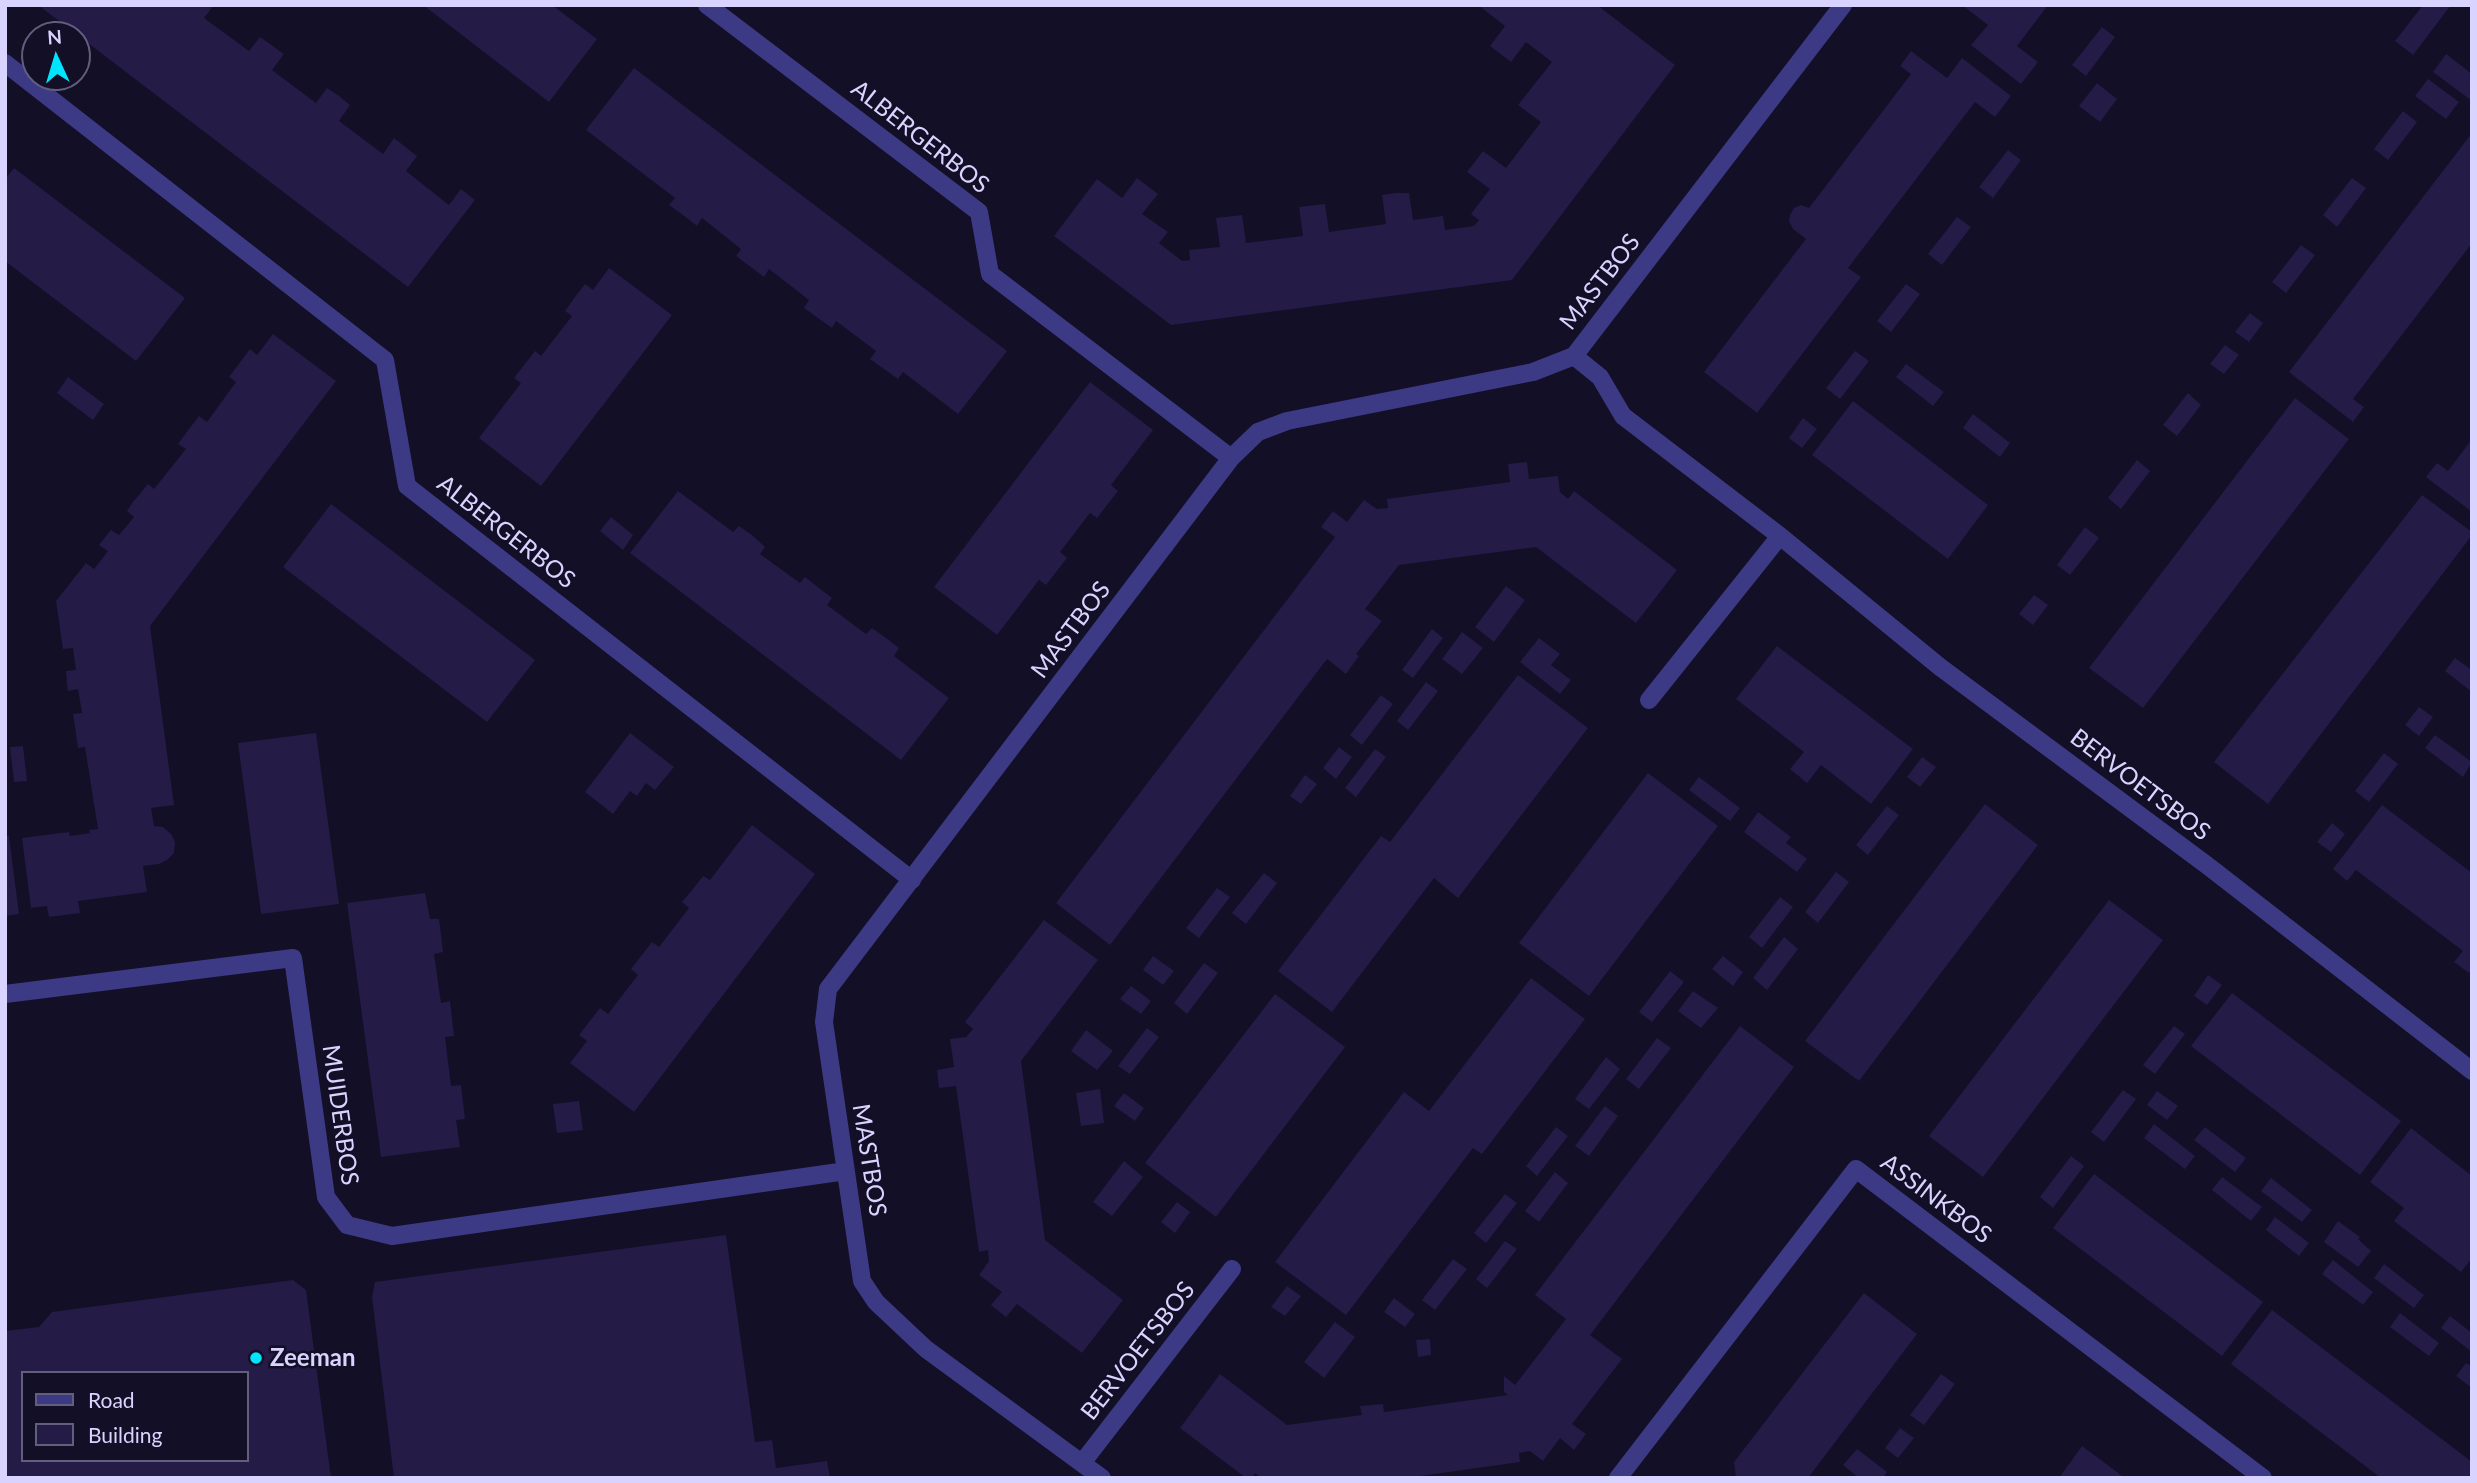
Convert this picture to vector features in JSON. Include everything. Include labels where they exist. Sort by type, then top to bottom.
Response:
[{"type":"street","name":"ALBERGERBOS","points":[[707,5],[979,212],[990,274],[1231,458]]},
{"type":"street","name":"MASTBOS","points":[[1102,1478],[926,1349],[876,1302],[862,1281],[824,1022],[828,989],[1231,458],[1258,432],[1287,421],[1533,372],[1574,356],[1843,5]]},
{"type":"street","name":"ALBERGERBOS","points":[[9,73],[385,360],[407,486],[912,880]]},
{"type":"street","name":"BERVOETSBOS","points":[[1574,356],[1600,377],[1623,416],[1780,537],[1940,667],[2197,858],[2472,1071]]},
{"type":"street","points":[[1650,700],[1780,537]]},
{"type":"street","name":"MUIDERBOS","points":[[5,994],[293,958],[326,1197],[347,1225],[392,1236],[846,1171]]},
{"type":"street","name":"ASSINKBOS","points":[[1618,1478],[1856,1169],[2263,1478]]},
{"type":"street","name":"BERVOETSBOS","points":[[1082,1463],[1232,1269]]},
{"type":"building","points":[[38,5],[214,5],[204,18],[249,51],[260,37],[284,54],[272,70],[316,103],[327,88],[339,96],[350,105],[339,121],[383,154],[394,138],[417,156],[406,171],[449,205],[461,189],[475,200],[408,287],[91,45],[91,21],[59,21]]},
{"type":"building","points":[[423,5],[552,5],[597,39],[549,102]]},
{"type":"building","points":[[1478,5],[1597,5],[1675,65],[1512,280],[1171,325],[1054,236],[1097,179],[1122,198],[1137,178],[1158,194],[1142,214],[1168,232],[1159,243],[1182,261],[1190,260],[1189,250],[1220,247],[1216,218],[1242,215],[1246,243],[1303,236],[1299,207],[1325,204],[1329,232],[1386,224],[1382,195],[1395,193],[1409,193],[1413,220],[1443,216],[1445,230],[1474,226],[1479,220],[1471,214],[1490,189],[1467,172],[1483,151],[1506,168],[1541,122],[1518,105],[1552,62],[1526,42],[1511,62],[1490,46],[1505,26]]},
{"type":"building","points":[[1962,5],[2048,5],[2017,46],[2038,62],[2021,84],[1971,45],[1988,25]]},
{"type":"building","points":[[2423,5],[2451,5],[2413,55],[2395,41]]},
{"type":"building","points":[[2102,27],[2115,37],[2086,76],[2072,65]]},
{"type":"building","points":[[1911,51],[1947,78],[1962,58],[2011,96],[1995,117],[1975,102],[1848,268],[1861,277],[1757,413],[1704,372],[1806,239],[1793,229],[1789,221],[1790,215],[1794,208],[1801,205],[1809,208],[1911,74],[1900,66]]},
{"type":"building","points":[[2446,54],[2472,74],[2472,101],[2433,72]]},
{"type":"building","points":[[634,68],[1007,351],[958,414],[903,372],[898,379],[870,359],[876,351],[836,321],[832,328],[804,308],[809,300],[769,269],[764,277],[736,256],[741,249],[702,218],[697,226],[669,205],[675,198],[586,130]]},
{"type":"building","points":[[2428,79],[2459,102],[2446,119],[2415,96]]},
{"type":"building","points":[[2097,83],[2117,99],[2100,122],[2079,106]]},
{"type":"building","points":[[2403,111],[2417,122],[2388,160],[2374,149]]},
{"type":"building","points":[[2472,133],[2472,243],[2353,399],[2364,407],[2353,422],[2289,372]]},
{"type":"building","points":[[2008,150],[2021,160],[1993,198],[1979,187]]},
{"type":"building","points":[[14,168],[185,298],[136,361],[5,261],[5,179]]},
{"type":"building","points":[[2352,178],[2366,188],[2337,227],[2323,215]]},
{"type":"building","points":[[1957,217],[1971,227],[1942,265],[1928,254]]},
{"type":"building","points":[[2301,245],[2315,255],[2286,293],[2272,282]]},
{"type":"building","points":[[609,268],[672,315],[541,486],[479,438],[521,383],[514,378],[535,351],[541,356],[572,316],[565,311],[575,297],[585,284],[593,290]]},
{"type":"building","points":[[1906,284],[1920,294],[1891,332],[1877,321]]},
{"type":"building","points":[[2250,313],[2263,323],[2249,342],[2235,332]]},
{"type":"building","points":[[273,334],[336,381],[150,626],[174,805],[151,808],[154,826],[163,827],[171,834],[175,842],[174,853],[159,864],[143,866],[147,892],[78,901],[80,913],[49,917],[47,906],[31,908],[22,838],[69,832],[70,836],[98,829],[85,747],[78,748],[73,714],[82,713],[78,689],[68,691],[67,684],[66,671],[76,670],[73,648],[63,649],[56,601],[86,563],[94,569],[108,551],[99,545],[111,530],[119,535],[134,517],[127,511],[133,502],[148,484],[154,489],[186,449],[178,444],[199,416],[207,422],[236,382],[229,377],[250,349],[257,355]]},
{"type":"building","points":[[2225,345],[2239,355],[2224,374],[2210,364]]},
{"type":"building","points":[[1855,351],[1869,361],[1840,399],[1826,388]]},
{"type":"building","points":[[1906,364],[1944,392],[1933,406],[1896,377]]},
{"type":"building","points":[[68,377],[104,404],[93,420],[57,393]]},
{"type":"building","points":[[1090,382],[1153,430],[1111,485],[1118,491],[1097,518],[1090,513],[1060,552],[1067,558],[1046,585],[1039,580],[997,635],[934,587]]},
{"type":"building","points":[[2188,393],[2201,405],[2177,436],[2163,425]]},
{"type":"building","points":[[2295,398],[2349,439],[2143,708],[2089,668]]},
{"type":"building","points":[[1853,401],[1988,505],[1948,559],[1812,455]]},
{"type":"building","points":[[1973,414],[2010,443],[2000,457],[1963,428]]},
{"type":"building","points":[[1803,418],[1817,429],[1802,448],[1789,438]]},
{"type":"building","points":[[2472,439],[2472,512],[2426,477],[2437,463],[2448,471]]},
{"type":"building","points":[[2137,460],[2150,471],[2121,509],[2108,498]]},
{"type":"building","points":[[1527,462],[1529,479],[1558,476],[1560,492],[1568,499],[1574,491],[1677,570],[1636,623],[1536,547],[1399,565],[1365,609],[1382,621],[1356,654],[1359,656],[1346,674],[1327,659],[1110,945],[1056,903],[1335,537],[1321,527],[1333,511],[1347,522],[1364,500],[1377,509],[1388,508],[1387,499],[1510,482],[1508,464]]},
{"type":"building","points":[[678,491],[733,532],[739,526],[752,535],[765,547],[760,554],[800,583],[805,577],[832,598],[827,605],[866,634],[872,628],[886,638],[899,648],[894,656],[949,698],[901,760],[630,553]]},
{"type":"building","points":[[2422,495],[2472,532],[2472,535],[2268,804],[2214,762]]},
{"type":"building","points":[[331,504],[535,660],[487,722],[283,567]]},
{"type":"building","points":[[611,517],[633,535],[623,550],[600,531]]},
{"type":"building","points":[[2085,527],[2099,538],[2070,575],[2057,565]]},
{"type":"building","points":[[1506,586],[1525,600],[1494,642],[1475,627]]},
{"type":"building","points":[[2034,595],[2048,605],[2033,625],[2019,614]]},
{"type":"building","points":[[1432,629],[1443,638],[1413,678],[1402,670]]},
{"type":"building","points":[[1462,632],[1483,648],[1462,674],[1442,659]]},
{"type":"building","points":[[1539,638],[1560,654],[1551,665],[1571,680],[1560,694],[1520,662]]},
{"type":"building","points":[[1777,646],[1913,749],[1871,804],[1821,765],[1807,783],[1790,769],[1804,752],[1736,699]]},
{"type":"building","points":[[2455,658],[2472,670],[2472,692],[2445,671]]},
{"type":"building","points":[[1518,675],[1588,728],[1458,898],[1434,878],[1332,1012],[1278,971],[1381,836],[1390,842]]},
{"type":"building","points":[[1426,682],[1438,691],[1408,730],[1397,721]]},
{"type":"building","points":[[1381,695],[1393,704],[1362,745],[1350,735]]},
{"type":"building","points":[[2419,707],[2433,717],[2419,736],[2405,725]]},
{"type":"building","points":[[316,733],[339,904],[261,914],[238,743]]},
{"type":"building","points":[[630,733],[674,767],[655,790],[646,783],[637,796],[630,791],[613,814],[585,792]]},
{"type":"building","points":[[2435,735],[2472,762],[2463,777],[2425,748]]},
{"type":"building","points":[[23,746],[27,781],[14,782],[10,747]]},
{"type":"building","points":[[1339,747],[1352,757],[1336,779],[1323,768]]},
{"type":"building","points":[[1375,749],[1386,757],[1356,797],[1345,788]]},
{"type":"building","points":[[2384,753],[2398,764],[2369,802],[2355,791]]},
{"type":"building","points":[[1922,757],[1936,767],[1920,787],[1907,777]]},
{"type":"building","points":[[1648,773],[1718,826],[1589,996],[1519,943]]},
{"type":"building","points":[[1305,775],[1317,784],[1301,804],[1290,796]]},
{"type":"building","points":[[1699,777],[1740,808],[1730,821],[1689,790]]},
{"type":"building","points":[[1985,804],[2038,845],[1859,1081],[1805,1041]]},
{"type":"building","points":[[2382,805],[2472,873],[2472,969],[2469,973],[2454,962],[2463,951],[2356,870],[2347,881],[2333,869]]},
{"type":"building","points":[[1887,806],[1899,815],[1868,855],[1856,845]]},
{"type":"building","points":[[1758,812],[1791,837],[1786,843],[1807,859],[1797,872],[1744,832]]},
{"type":"building","points":[[2332,823],[2345,834],[2331,852],[2317,842]]},
{"type":"building","points":[[752,825],[815,874],[634,1112],[570,1063],[587,1041],[579,1035],[600,1008],[608,1014],[638,975],[631,969],[652,942],[659,947],[689,908],[682,902],[703,876],[710,880]]},
{"type":"building","points":[[5,836],[9,836],[19,914],[5,916]]},
{"type":"building","points":[[1836,872],[1849,882],[1818,923],[1805,912]]},
{"type":"building","points":[[1264,873],[1277,883],[1246,924],[1232,913]]},
{"type":"building","points":[[1217,888],[1230,897],[1199,938],[1186,928]]},
{"type":"building","points":[[425,893],[430,919],[439,919],[443,952],[434,954],[441,1003],[450,1001],[454,1036],[445,1037],[451,1086],[461,1085],[465,1119],[456,1120],[460,1147],[381,1157],[347,903]]},
{"type":"building","points":[[1780,897],[1793,907],[1762,948],[1749,937]]},
{"type":"building","points":[[2109,900],[2163,940],[1983,1177],[1929,1136]]},
{"type":"building","points":[[1044,920],[1098,960],[1021,1061],[1045,1240],[1123,1300],[1082,1353],[1017,1304],[1006,1317],[991,1305],[1002,1292],[979,1275],[989,1261],[988,1250],[979,1252],[956,1086],[939,1088],[937,1070],[954,1067],[950,1039],[966,1037],[973,1029],[965,1022]]},
{"type":"building","points":[[1784,937],[1798,949],[1767,990],[1753,978]]},
{"type":"building","points":[[1153,956],[1174,971],[1163,985],[1143,970]]},
{"type":"building","points":[[1723,956],[1743,972],[1733,986],[1712,969]]},
{"type":"building","points":[[1204,963],[1218,973],[1187,1014],[1174,1003]]},
{"type":"building","points":[[1670,971],[1684,982],[1652,1022],[1639,1012]]},
{"type":"building","points":[[2208,975],[2222,985],[2207,1005],[2194,996]]},
{"type":"building","points":[[1531,978],[1585,1019],[1482,1154],[1473,1148],[1346,1315],[1275,1262],[1404,1092],[1429,1111]]},
{"type":"building","points":[[1131,986],[1151,1001],[1141,1014],[1120,999]]},
{"type":"building","points":[[1693,991],[1718,1008],[1701,1028],[1678,1011]]},
{"type":"building","points":[[2232,993],[2401,1121],[2360,1175],[2191,1046]]},
{"type":"building","points":[[1275,994],[1345,1047],[1216,1217],[1145,1163]]},
{"type":"building","points":[[1740,1026],[1794,1067],[1590,1335],[1622,1359],[1572,1424],[1586,1434],[1574,1450],[1560,1438],[1543,1461],[1530,1451],[1519,1453],[1520,1462],[1406,1478],[1261,1478],[1255,1473],[1252,1478],[1246,1478],[1180,1428],[1220,1374],[1287,1425],[1362,1415],[1360,1406],[1383,1404],[1384,1412],[1508,1395],[1504,1392],[1504,1376],[1515,1385],[1566,1319],[1535,1295]]},
{"type":"building","points":[[2174,1026],[2185,1034],[2155,1074],[2143,1065]]},
{"type":"building","points":[[1147,1028],[1159,1037],[1130,1074],[1118,1066]]},
{"type":"building","points":[[1086,1030],[1113,1051],[1097,1070],[1071,1051]]},
{"type":"building","points":[[1657,1038],[1671,1048],[1639,1089],[1626,1079]]},
{"type":"building","points":[[1606,1057],[1620,1069],[1589,1109],[1575,1099]]},
{"type":"building","points":[[1100,1089],[1104,1123],[1081,1126],[1076,1093]]},
{"type":"building","points":[[2123,1090],[2136,1099],[2104,1142],[2091,1132]]},
{"type":"building","points":[[2157,1091],[2178,1106],[2167,1120],[2147,1105]]},
{"type":"building","points":[[1124,1093],[1144,1108],[1135,1121],[1114,1106]]},
{"type":"building","points":[[579,1101],[583,1130],[557,1133],[553,1104]]},
{"type":"building","points":[[1605,1106],[1618,1116],[1589,1156],[1575,1146]]},
{"type":"building","points":[[2154,1124],[2195,1156],[2185,1169],[2144,1138]]},
{"type":"building","points":[[1556,1127],[1568,1136],[1537,1176],[1526,1166]]},
{"type":"building","points":[[2205,1127],[2246,1158],[2235,1172],[2194,1140]]},
{"type":"building","points":[[2411,1128],[2472,1176],[2472,1258],[2461,1272],[2394,1221],[2404,1208],[2370,1182]]},
{"type":"building","points":[[2071,1156],[2084,1166],[2053,1208],[2040,1197]]},
{"type":"building","points":[[1124,1161],[1143,1177],[1112,1216],[1093,1202]]},
{"type":"building","points":[[1555,1172],[1568,1183],[1539,1222],[1525,1211]]},
{"type":"building","points":[[2094,1174],[2263,1302],[2222,1356],[2053,1228]]},
{"type":"building","points":[[2222,1177],[2262,1207],[2251,1221],[2212,1190]]},
{"type":"building","points":[[2271,1178],[2312,1210],[2302,1222],[2261,1191]]},
{"type":"building","points":[[1505,1194],[1517,1203],[1486,1243],[1474,1233]]},
{"type":"building","points":[[1177,1202],[1190,1212],[1175,1233],[1161,1222]]},
{"type":"building","points":[[2275,1217],[2309,1243],[2299,1256],[2266,1230]]},
{"type":"building","points":[[2338,1221],[2360,1237],[2358,1239],[2371,1251],[2358,1267],[2324,1242]]},
{"type":"building","points":[[726,1235],[755,1442],[772,1440],[776,1468],[827,1461],[830,1478],[394,1478],[372,1297],[375,1282]]},
{"type":"building","points":[[1505,1241],[1517,1249],[1487,1288],[1476,1279]]},
{"type":"building","points":[[1453,1259],[1467,1269],[1435,1310],[1422,1300]]},
{"type":"building","points":[[2333,1260],[2373,1292],[2363,1305],[2322,1274]]},
{"type":"building","points":[[2384,1264],[2424,1295],[2414,1308],[2374,1278]]},
{"type":"building","points":[[293,1280],[306,1290],[331,1478],[5,1478],[5,1331],[39,1327],[52,1312]]},
{"type":"building","points":[[1287,1286],[1301,1296],[1285,1316],[1271,1307]]},
{"type":"building","points":[[1864,1293],[1917,1334],[1808,1478],[1736,1478],[1734,1462]]},
{"type":"building","points":[[1394,1298],[1415,1314],[1405,1327],[1384,1312]]},
{"type":"building","points":[[2272,1310],[2472,1462],[2472,1478],[2381,1478],[2231,1364]]},
{"type":"building","points":[[2400,1313],[2439,1343],[2429,1356],[2390,1327]]},
{"type":"building","points":[[2450,1316],[2472,1333],[2472,1352],[2441,1328]]},
{"type":"building","points":[[1335,1322],[1355,1337],[1324,1378],[1304,1362]]},
{"type":"building","points":[[1430,1339],[1431,1355],[1418,1357],[1416,1340]]},
{"type":"building","points":[[2466,1363],[2472,1367],[2472,1388],[2456,1376]]},
{"type":"building","points":[[1941,1374],[1955,1384],[1924,1425],[1910,1415]]},
{"type":"building","points":[[1900,1428],[1914,1438],[1898,1458],[1885,1448]]},
{"type":"building","points":[[2082,1446],[2117,1472],[2124,1478],[2059,1478]]},
{"type":"building","points":[[1857,1449],[1887,1472],[1883,1478],[1859,1478],[1843,1465]]},
{"type":"place","name":"Zeeman","points":[[256,1358]]}]
